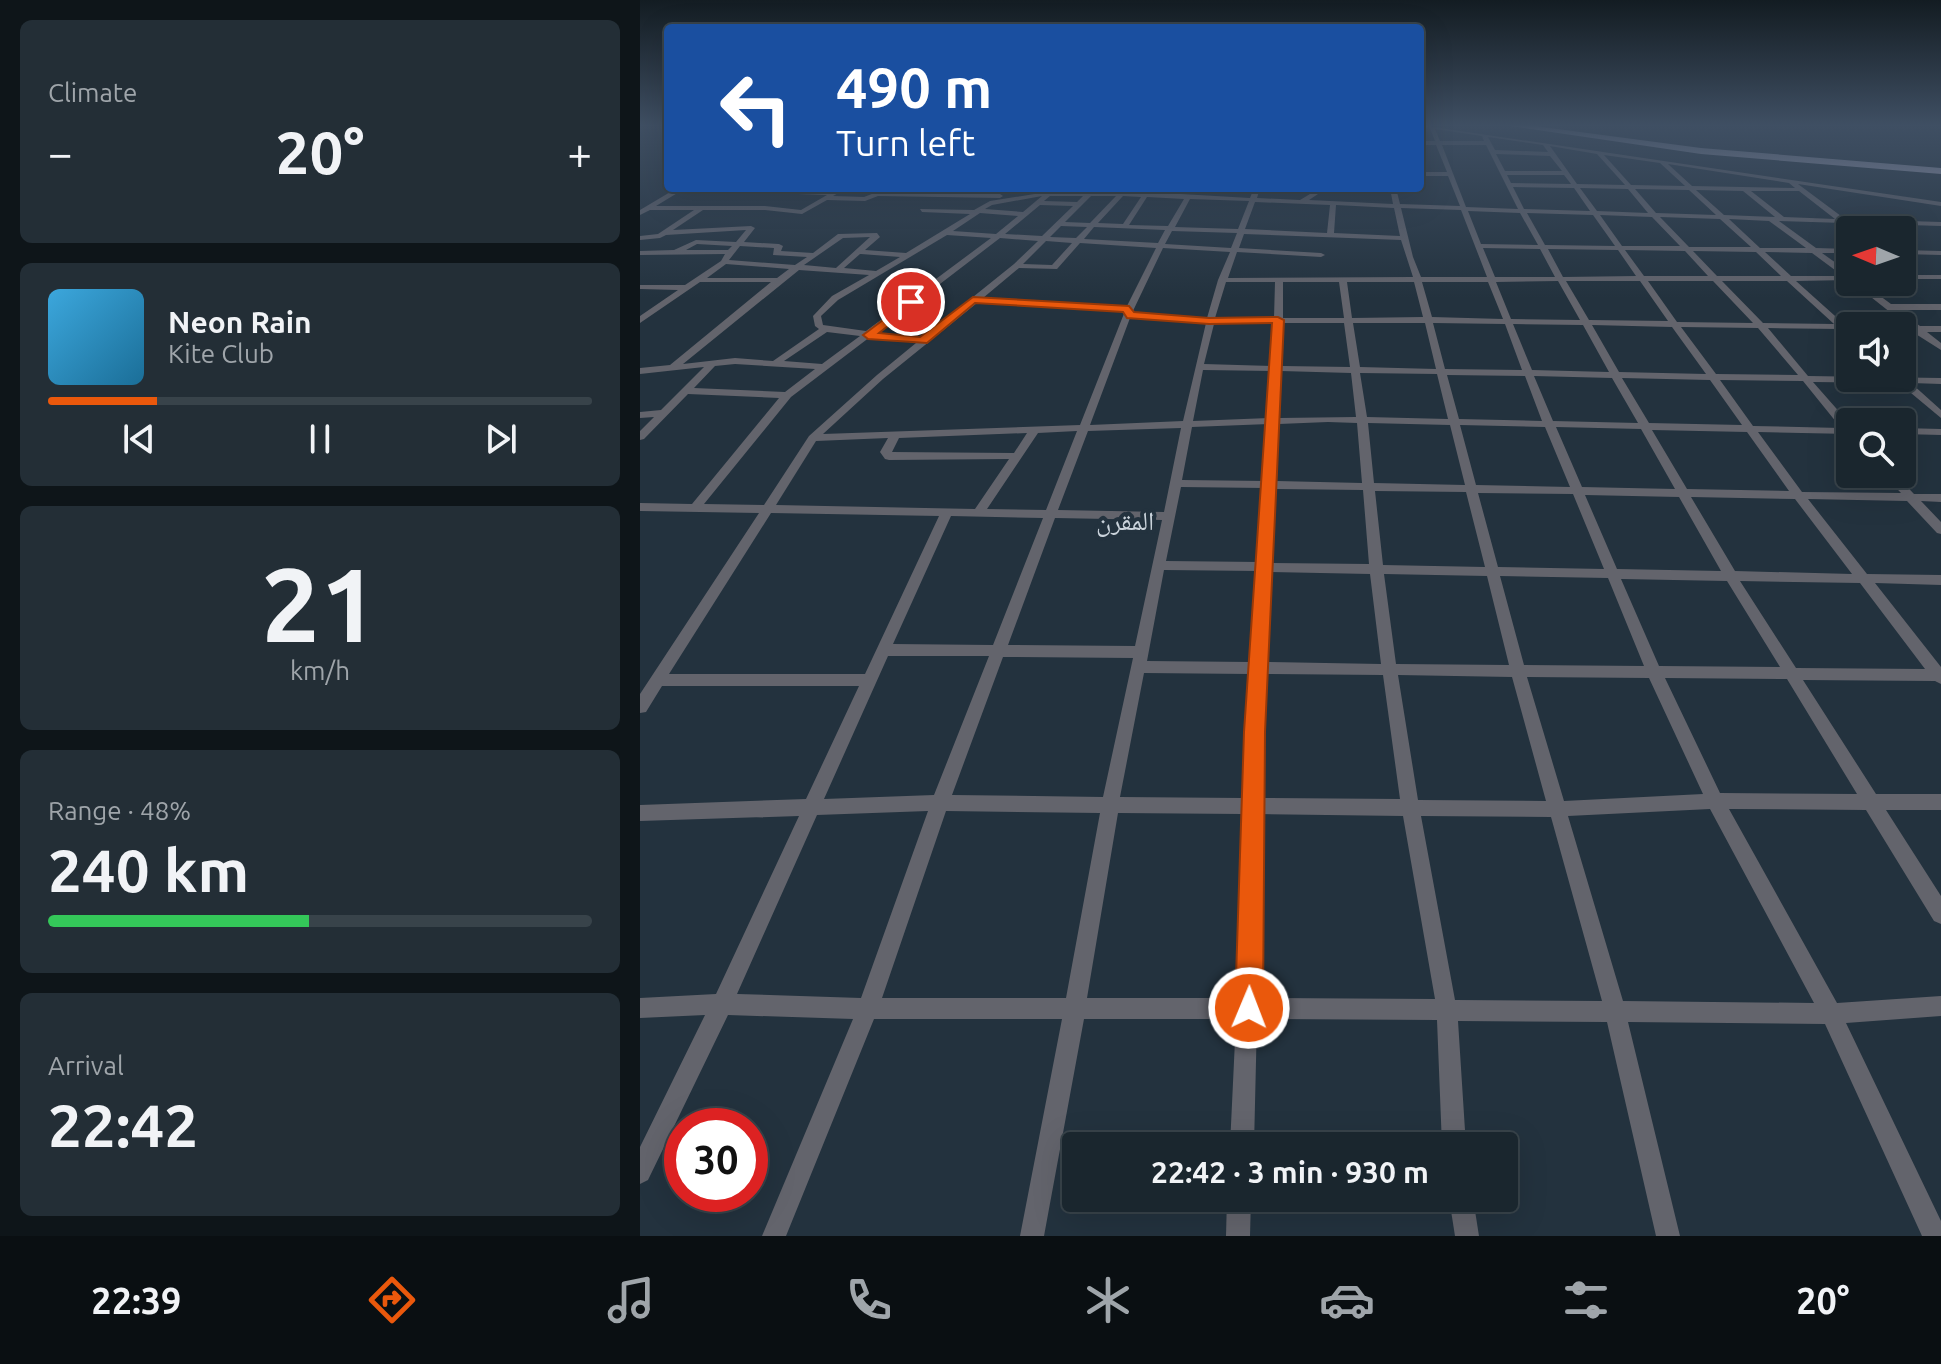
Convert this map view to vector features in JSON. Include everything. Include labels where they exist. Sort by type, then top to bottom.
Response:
[{"type":"street","points":[[1453,183],[1507,322],[1655,674],[1715,801],[1831,1014],[1935,1236]]},
{"type":"street","points":[[1572,183],[1798,495],[1940,676]]},
{"type":"street","points":[[1624,183],[1761,326],[1836,415]]},
{"type":"street","points":[[1684,183],[1836,319]]},
{"type":"street","points":[[1737,183],[1782,218]]},
{"type":"street","points":[[1791,183],[1836,216]]},
{"type":"street","points":[[1801,183],[1941,204]]},
{"type":"street","points":[[1801,190],[1508,185],[1730,575],[1941,914]]},
{"type":"street","points":[[640,213],[674,192]]},
{"type":"street","points":[[798,192],[829,196],[1020,197]]},
{"type":"street","points":[[649,208],[765,208],[802,212],[836,192]]},
{"type":"street","points":[[993,196],[996,192]]},
{"type":"street","points":[[923,341],[825,329],[817,321],[824,307],[946,233],[976,211],[995,201],[1044,192]]},
{"type":"street","points":[[694,509],[787,395],[997,237],[1051,192]]},
{"type":"street","points":[[640,707],[813,438],[923,341],[1017,266],[1092,192]]},
{"type":"street","points":[[1102,192],[1333,204],[1836,220]]},
{"type":"street","points":[[1032,1236],[1110,806],[1168,516],[1190,424],[1199,367],[1222,280],[1256,192]]},
{"type":"street","points":[[1301,202],[1317,192]]},
{"type":"street","points":[[1394,192],[1474,490],[1518,671],[1615,1011],[1668,1236]]},
{"type":"street","points":[[1017,266],[1054,267],[1121,194]]},
{"type":"street","points":[[1125,226],[1146,194]]},
{"type":"street","points":[[939,195],[922,210],[1026,214]]},
{"type":"street","points":[[774,1236],[868,1009],[940,803],[1128,312],[1188,197]]},
{"type":"street","points":[[1920,200],[1941,216]]},
{"type":"street","points":[[1041,203],[1080,204]]},
{"type":"street","points":[[1317,280],[1333,204]]},
{"type":"street","points":[[640,238],[655,238],[700,208]]},
{"type":"street","points":[[1769,218],[1836,267]]},
{"type":"street","points":[[1916,223],[1941,224]]},
{"type":"street","points":[[1061,224],[1405,238]]},
{"type":"street","points":[[640,320],[724,262],[729,252],[753,229],[735,227],[664,233]]},
{"type":"street","points":[[946,233],[1321,255]]},
{"type":"street","points":[[671,369],[779,280],[844,235],[877,235],[837,271]]},
{"type":"street","points":[[677,252],[694,242],[779,246],[778,253],[818,255]]},
{"type":"street","points":[[1477,246],[1836,251]]},
{"type":"street","points":[[640,253],[729,252]]},
{"type":"street","points":[[861,252],[907,255]]},
{"type":"street","points":[[1918,253],[1941,253]]},
{"type":"street","points":[[1918,253],[1929,262]]},
{"type":"street","points":[[724,262],[876,273]]},
{"type":"street","points":[[1916,277],[1941,277]]},
{"type":"street","points":[[1929,277],[1941,287]]},
{"type":"street","points":[[1222,280],[1836,278]]},
{"type":"street","points":[[701,280],[779,280]]},
{"type":"street","points":[[1243,1132],[1249,1008],[1252,806],[1279,280]]},
{"type":"street","points":[[1343,280],[1390,669],[1410,806],[1447,1011],[1453,1132]]},
{"type":"street","points":[[640,287],[688,288]]},
{"type":"street","points":[[1874,296],[1895,312]]},
{"type":"street","points":[[973,300],[1209,321],[1428,320],[1836,327]]},
{"type":"street","points":[[1889,307],[1941,307]]},
{"type":"street","points":[[777,362],[825,329]]},
{"type":"street","points":[[1916,329],[1941,329]]},
{"type":"street","points":[[1916,329],[1941,347]]},
{"type":"street","points":[[642,373],[713,363],[777,362],[823,367]]},
{"type":"street","points":[[640,437],[713,363]]},
{"type":"street","points":[[1199,367],[1836,379]]},
{"type":"street","points":[[1916,380],[1941,381]]},
{"type":"street","points":[[687,391],[787,395]]},
{"type":"street","points":[[1915,392],[1941,415]]},
{"type":"street","points":[[640,415],[662,413]]},
{"type":"street","points":[[813,438],[1274,420],[1836,431]]},
{"type":"street","points":[[978,513],[1035,430]]},
{"type":"street","points":[[1916,431],[1941,432]]},
{"type":"street","points":[[896,434],[886,452],[889,457],[1017,456]]},
{"type":"street","points":[[1176,483],[1941,498]]},
{"type":"street","points":[[1902,488],[1941,530]]},
{"type":"street","points":[[640,507],[1168,516]]},
{"type":"street","points":[[640,1172],[722,1004],[946,513]]},
{"type":"street","points":[[1159,565],[1941,580]]},
{"type":"street","points":[[883,650],[998,652],[1259,668],[1940,676]]},
{"type":"street","points":[[657,680],[869,680]]},
{"type":"street","points":[[640,813],[940,803],[1556,809],[1715,801],[1941,802]]},
{"type":"street","points":[[640,1008],[722,1004],[868,1009],[1249,1008],[1831,1014],[1941,1006]]},
{"type":"street","points":[[1238,1236],[1239,1212]]},
{"type":"street","points":[[1463,1212],[1467,1236]]},
{"type":"district","name":"المقرن","points":[[1125,521]]},
{"type":"route","points":[[911,302],[868,335],[923,341],[973,300],[1129,309],[1127,315],[1209,321],[1278,320],[1254,732],[1249,1008]]}]
